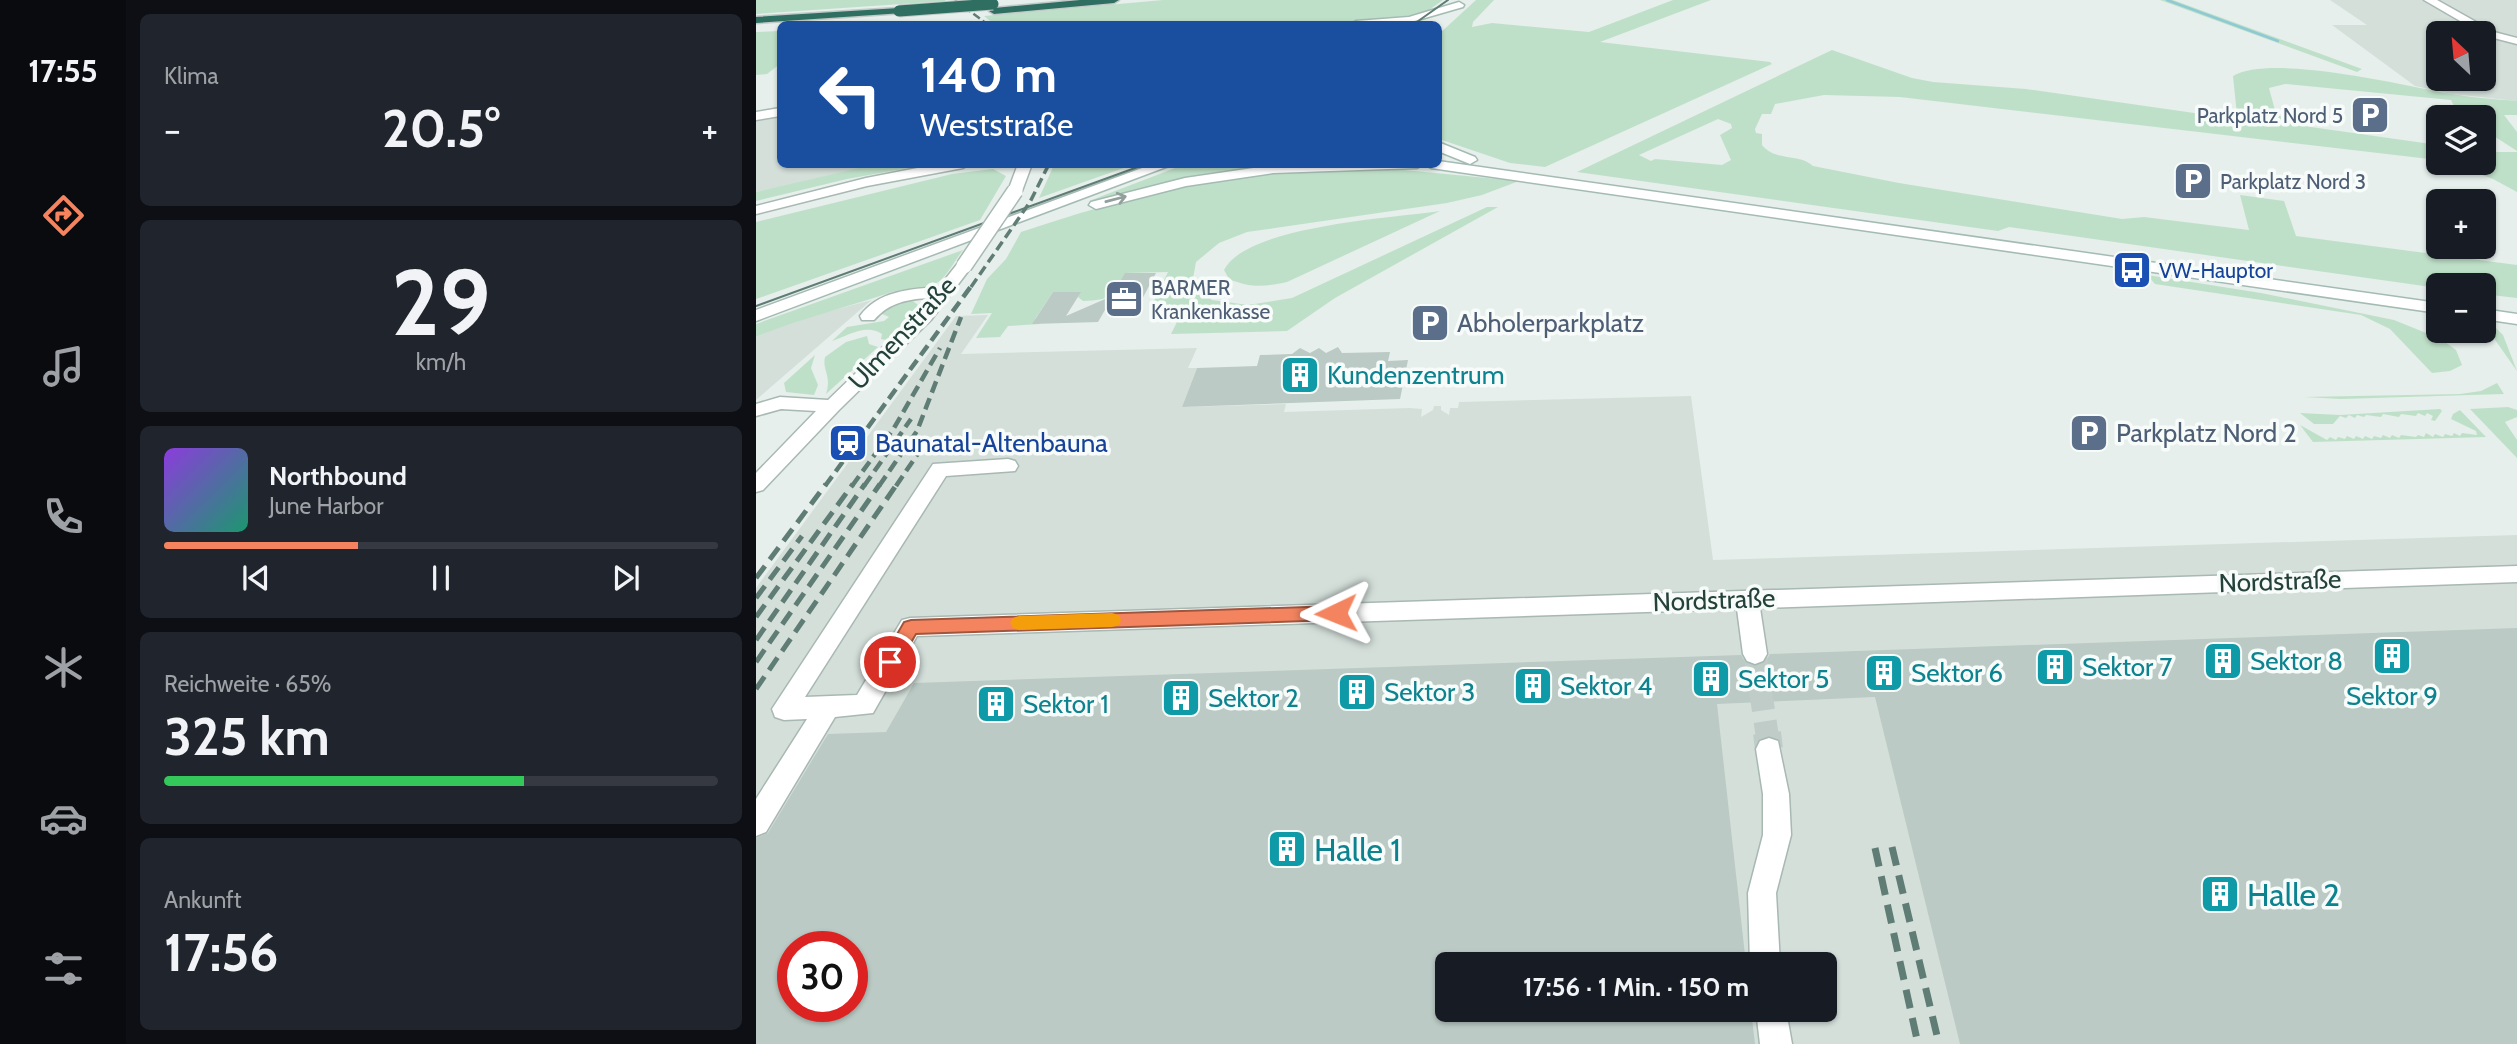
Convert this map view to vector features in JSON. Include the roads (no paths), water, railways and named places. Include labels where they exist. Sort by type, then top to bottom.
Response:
[{"type":"highway","points":[[994,7],[1039,0]]},
{"type":"highway","points":[[831,21],[1114,0]]},
{"type":"highway","points":[[756,20],[904,14]]},
{"type":"highway","points":[[756,27],[777,26]]},
{"type":"main road","points":[[2429,0],[2490,34],[2517,41]]},
{"type":"main road","points":[[1416,21],[1462,3]]},
{"type":"main road","points":[[1439,21],[1462,3]]},
{"type":"main road","points":[[756,116],[777,112]]},
{"type":"main road","points":[[1442,148],[1470,160]]},
{"type":"main road","points":[[1442,157],[1470,160],[1591,183],[2426,306]]},
{"type":"main road","points":[[1442,166],[1504,175],[1591,183],[2426,296]]},
{"type":"main road","points":[[756,210],[866,182],[941,168]]},
{"type":"main road","name":"Ulmenstraße","points":[[756,485],[832,406],[926,316],[964,267],[1015,191],[1024,168]]},
{"type":"main road","points":[[756,316],[1157,168]]},
{"type":"main road","points":[[1002,227],[1133,194],[1229,174],[1293,168]]},
{"type":"main road","points":[[868,316],[873,309],[889,299],[944,292]]},
{"type":"main road","points":[[2496,306],[2517,309]]},
{"type":"main road","points":[[2496,316],[2517,319]]},
{"type":"main road","points":[[756,410],[780,403],[832,406]]},
{"type":"main road","points":[[828,707],[784,709],[940,469],[1008,467]]},
{"type":"main road","name":"Nordstraße","points":[[828,707],[864,705],[911,627],[2517,573]]},
{"type":"main road","points":[[1747,599],[1755,654]]},
{"type":"main road","points":[[756,823],[828,707]]},
{"type":"main road","points":[[1764,952],[1762,893],[1777,835],[1776,794],[1769,749]]},
{"type":"main road","points":[[1773,1022],[1776,1044]]},
{"type":"waterway","points":[[2167,0],[2278,41]]},
{"type":"tunnel","points":[[1755,654],[1767,734]]},
{"type":"tunnel","points":[[1767,733],[1769,749]]},
{"type":"tram line","points":[[1418,21],[1448,0]]},
{"type":"tram line","points":[[756,306],[1135,168]]},
{"type":"railway","points":[[955,0],[983,21]]},
{"type":"railway","points":[[971,287],[1030,202],[1047,168]]},
{"type":"railway","points":[[825,486],[972,285]]},
{"type":"railway","points":[[879,486],[917,431],[961,317]]},
{"type":"railway","points":[[852,486],[894,428],[940,348]]},
{"type":"railway","points":[[864,486],[911,419]]},
{"type":"railway","points":[[896,486],[919,452]]},
{"type":"railway","points":[[756,578],[826,484]]},
{"type":"railway","points":[[756,617],[853,484]]},
{"type":"railway","points":[[756,640],[865,484]]},
{"type":"railway","points":[[756,662],[880,484]]},
{"type":"railway","points":[[756,689],[897,484]]},
{"type":"railway","points":[[756,598],[802,536]]},
{"type":"railway","points":[[1892,847],[1939,1044]]},
{"type":"railway","points":[[1875,848],[1918,1044]]},
{"type":"place","name":"Parkplatz Nord 5","points":[[2370,115]]},
{"type":"place","name":"Parkplatz Nord 3","points":[[2193,181]]},
{"type":"place","name":"VW-Hauptor","points":[[2132,270]]},
{"type":"place","name":"BARMER Krankenkasse","points":[[1124,299]]},
{"type":"place","name":"Abholerparkplatz","points":[[1430,323]]},
{"type":"place","name":"Kundenzentrum","points":[[1300,375]]},
{"type":"place","name":"Parkplatz Nord 2","points":[[2089,433]]},
{"type":"place","name":"Baunatal-Altenbauna","points":[[848,443]]},
{"type":"place","name":"Sektor 9","points":[[2392,656]]},
{"type":"place","name":"Sektor 8","points":[[2223,661]]},
{"type":"place","name":"Sektor 7","points":[[2055,667]]},
{"type":"place","name":"Sektor 6","points":[[1884,673]]},
{"type":"place","name":"Sektor 5","points":[[1711,679]]},
{"type":"place","name":"Sektor 4","points":[[1533,686]]},
{"type":"place","name":"Sektor 3","points":[[1357,692]]},
{"type":"place","name":"Sektor 2","points":[[1181,698]]},
{"type":"place","name":"Sektor 1","points":[[996,704]]},
{"type":"place","name":"Halle 1","points":[[1287,849]]},
{"type":"place","name":"Halle 2","points":[[2220,894]]}]
